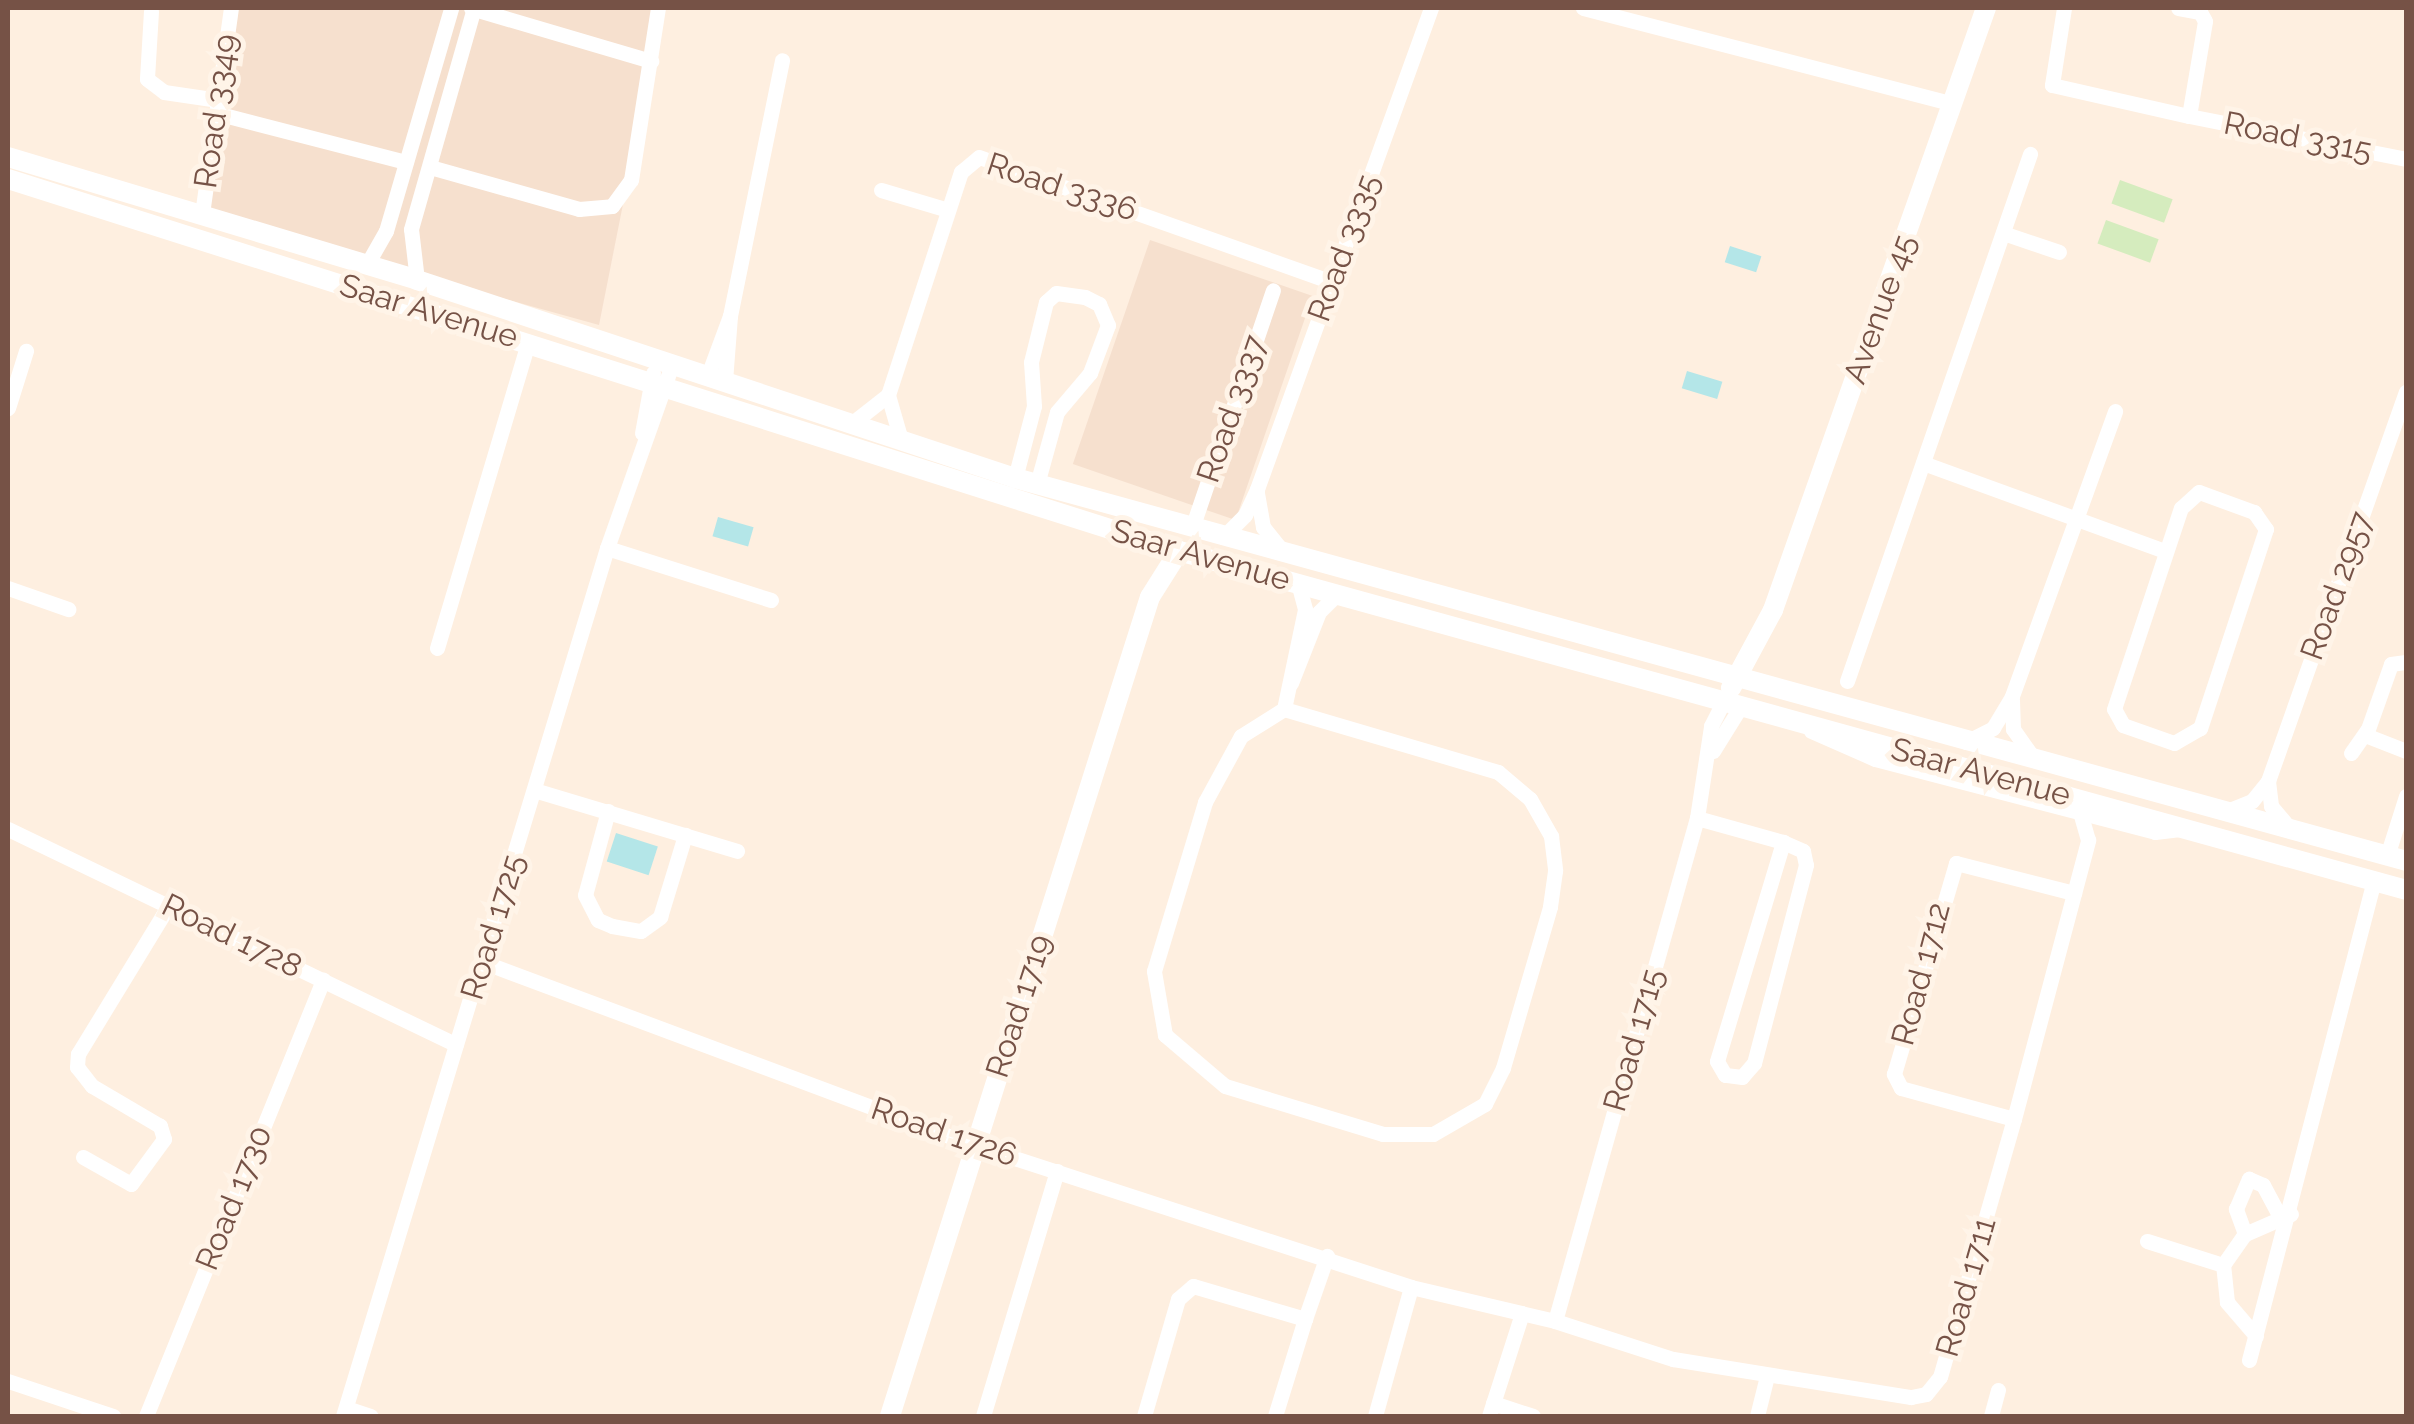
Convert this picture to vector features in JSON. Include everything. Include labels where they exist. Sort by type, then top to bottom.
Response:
[{"type":"street","name":"Road 3349","points":[[202,214],[231,8]]},
{"type":"street","points":[[366,266],[386,231],[451,8]]},
{"type":"street","points":[[417,280],[410,235],[473,8],[651,61]]},
{"type":"street","points":[[151,11],[147,79],[164,92],[579,209],[612,206],[631,180],[658,8]]},
{"type":"street","name":"Road 3335","points":[[1223,537],[1245,515],[1258,489],[1432,8]]},
{"type":"street","points":[[1582,8],[1953,104]]},
{"type":"street","name":"Avenue 45","points":[[1732,704],[1772,610],[1986,8]]},
{"type":"street","name":"Road 3315","points":[[2064,8],[2052,85],[2406,159]]},
{"type":"street","name":"Road 3315","points":[[2178,8],[2200,12],[2205,21],[2189,116]]},
{"type":"street","points":[[717,378],[782,60]]},
{"type":"street","points":[[1847,681],[2030,154]]},
{"type":"street","name":"Saar Avenue","points":[[8,157],[417,280],[661,371],[1179,551],[2406,890]]},
{"type":"street","name":"Road 3336","points":[[888,395],[965,165],[988,157],[1332,282]]},
{"type":"street","points":[[406,162],[429,168]]},
{"type":"street","name":"Saar Avenue","points":[[8,179],[528,342],[661,371],[717,378],[1016,478],[2397,859]]},
{"type":"street","points":[[881,190],[948,210]]},
{"type":"street","points":[[2003,233],[2059,252]]},
{"type":"street","name":"Road 3337","points":[[1192,528],[1273,290]]},
{"type":"street","points":[[1016,478],[1034,406],[1031,362],[1046,302],[1056,293],[1085,297],[1099,304],[1108,325],[1090,373],[1058,412],[1037,484]]},
{"type":"street","points":[[437,648],[528,342]]},
{"type":"street","points":[[8,408],[26,351]]},
{"type":"street","name":"Road 1725","points":[[345,1412],[661,371]]},
{"type":"street","name":"Road 2957","points":[[2268,780],[2406,392]]},
{"type":"street","points":[[851,424],[888,395],[901,440]]},
{"type":"street","points":[[1966,742],[1992,728],[2012,696],[2115,411]]},
{"type":"street","points":[[1924,462],[2165,551]]},
{"type":"street","points":[[1258,489],[1263,527],[1285,554]]},
{"type":"street","points":[[2198,492],[2254,512],[2266,530],[2200,728],[2184,742],[2124,725],[2114,709],[2165,551],[2184,500],[2198,492]]},
{"type":"street","name":"Road 1719","points":[[1140,538],[1150,596]]},
{"type":"street","points":[[608,548],[771,600]]},
{"type":"street","name":"Road 1719","points":[[890,1416],[1150,596],[1179,551]]},
{"type":"street","points":[[1284,710],[1498,772],[1530,798],[1551,836],[1556,857],[1550,907],[1504,1068],[1484,1104],[1433,1134],[1382,1134],[1224,1086],[1166,1035],[1154,971],[1206,802],[1241,736],[1284,710],[1305,609],[1298,582]]},
{"type":"street","points":[[8,588],[68,609]]},
{"type":"street","points":[[1291,683],[1319,612],[1337,594]]},
{"type":"street","points":[[2351,753],[2365,735],[2390,664],[2406,662]]},
{"type":"street","points":[[2012,696],[2013,729],[2035,760]]},
{"type":"street","name":"Road 1715","points":[[1555,1321],[1697,818],[1710,759],[1711,726],[1732,704]]},
{"type":"street","points":[[1795,721],[1862,756],[2155,832],[2181,828]]},
{"type":"street","points":[[2365,735],[2406,751]]},
{"type":"street","points":[[2219,812],[2246,804],[2268,780]]},
{"type":"street","points":[[2268,780],[2272,806],[2294,832]]},
{"type":"street","points":[[534,790],[736,850]]},
{"type":"street","points":[[2397,859],[2406,796]]},
{"type":"street","points":[[608,811],[584,895],[598,920],[612,926],[641,931],[660,917],[685,835]]},
{"type":"street","points":[[2080,812],[2088,840],[2114,821]]},
{"type":"street","points":[[1697,818],[1783,842],[1802,851],[1806,864],[1754,1062],[1742,1077],[1725,1075],[1717,1061],[1783,842]]},
{"type":"street","name":"Road 1728","points":[[8,829],[456,1045]]},
{"type":"street","name":"Road 1711","points":[[1411,1286],[1555,1321],[1673,1359],[1911,1398],[1934,1386],[2014,1118],[2088,840]]},
{"type":"street","name":"Road 1712","points":[[2014,1118],[1901,1088],[1894,1082],[1899,1056],[1956,863],[2074,893]]},
{"type":"street","points":[[2249,1360],[2374,880]]},
{"type":"street","points":[[83,1157],[131,1184],[164,1139],[160,1126],[92,1086],[77,1066],[78,1054],[169,905]]},
{"type":"street","name":"Road 1726","points":[[483,962],[975,1145],[1411,1286]]},
{"type":"street","name":"Road 1730","points":[[146,1416],[322,980]]},
{"type":"street","points":[[982,1416],[1057,1171]]},
{"type":"street","points":[[2245,1234],[2236,1209],[2248,1179],[2263,1185],[2286,1215]]},
{"type":"street","points":[[2256,1336],[2227,1302],[2223,1265],[2245,1234],[2286,1215]]},
{"type":"street","points":[[2147,1241],[2223,1265]]},
{"type":"street","points":[[1275,1416],[1327,1256]]},
{"type":"street","points":[[1375,1416],[1411,1286]]},
{"type":"street","points":[[1144,1416],[1186,1288],[1305,1319]]},
{"type":"street","points":[[1522,1313],[1491,1410],[1533,1416]]},
{"type":"street","points":[[1757,1416],[1768,1376]]},
{"type":"street","points":[[8,1381],[113,1416]]},
{"type":"street","points":[[1991,1416],[1998,1390]]},
{"type":"street","points":[[345,1412],[371,1416]]},
{"type":"shaded area","points":[[234,8],[662,8],[599,325],[207,216]]},
{"type":"shaded area","points":[[1150,240],[1313,296],[1235,520],[1073,464]]},
{"type":"green space","points":[[2120,180],[2173,199],[2164,223],[2111,203]]},
{"type":"green space","points":[[2106,220],[2159,239],[2150,263],[2097,243]]},
{"type":"water","points":[[1730,246],[1761,256],[1756,272],[1725,262]]},
{"type":"water","points":[[1687,371],[1722,382],[1717,399],[1682,388]]},
{"type":"water","points":[[718,517],[754,527],[748,546],[712,536]]},
{"type":"water","points":[[616,833],[658,847],[649,875],[607,862]]}]
